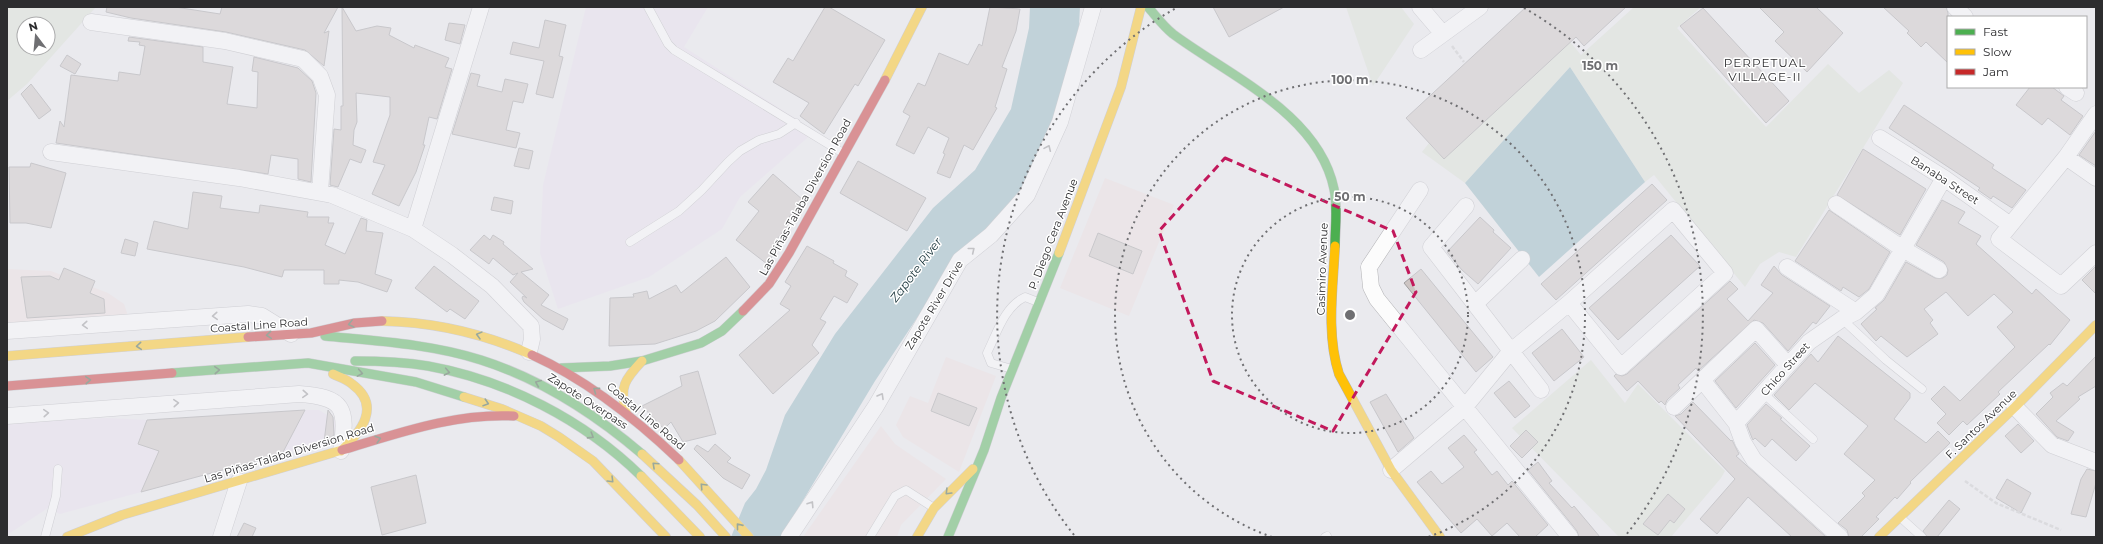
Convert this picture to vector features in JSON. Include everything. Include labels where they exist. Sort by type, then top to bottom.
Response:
[{"type":"main road","name":"Las Piñas-Talaba Diversion Road","points":[[561,368],[610,366],[642,361],[711,339],[722,331],[757,298],[779,270],[843,153],[887,77],[922,7]]},
{"type":"main road","name":"P. Diego Cera Avenue","points":[[948,537],[1121,87],[1141,7]]},
{"type":"main road","name":"Casimiro Avenue","points":[[1148,7],[1172,33],[1279,107],[1306,135],[1324,160],[1332,179],[1336,199],[1332,333],[1334,358],[1339,374],[1391,470],[1440,537]]},
{"type":"main road","name":"Coastal Line Road","points":[[7,356],[291,334],[308,335],[365,321],[405,322],[462,331],[529,352],[561,368],[593,387],[626,412],[674,454],[730,514],[749,537]]},
{"type":"main road","name":"F. Santos Avenue","points":[[1879,537],[2015,407],[2096,325]]},
{"type":"main road","name":"Zapote Overpass","points":[[308,335],[411,345],[480,360],[543,385],[604,423],[636,447],[696,504],[726,537]]},
{"type":"main road","points":[[7,386],[308,363],[374,360],[409,364],[476,378],[536,402],[596,439],[625,461],[652,486],[700,537]]},
{"type":"main road","name":"Las Piñas-Talaba Diversion Road","points":[[626,412],[622,399],[622,386],[628,375],[642,361]]},
{"type":"main road","points":[[308,363],[416,382],[502,408],[523,417],[559,437],[593,461],[666,537]]},
{"type":"main road","points":[[308,363],[354,385],[361,391],[365,399],[366,419],[363,427],[341,450]]},
{"type":"main road","name":"Las Piñas-Talaba Diversion Road","points":[[67,537],[122,515],[239,482],[430,424],[480,415],[523,417]]},
{"type":"main road","name":"P. Diego Cera Avenue","points":[[916,537],[934,508],[976,466]]},
{"type":"street","points":[[413,229],[481,7]]},
{"type":"street","name":"Zapote River Drive","points":[[789,537],[876,406],[960,260],[991,235],[1027,195],[1060,122],[1093,7]]},
{"type":"street","points":[[1420,7],[1443,34]]},
{"type":"street","points":[[1421,50],[1480,7]]},
{"type":"street","points":[[1955,7],[1964,16]]},
{"type":"street","points":[[91,22],[225,41],[303,59],[320,76],[327,95],[320,192]]},
{"type":"street","points":[[2096,114],[2066,157],[2009,224],[1999,238],[2060,286],[2096,253]]},
{"type":"street","name":"Banaba Street","points":[[1880,138],[1944,178],[2009,224]]},
{"type":"street","points":[[51,152],[238,178],[332,195],[413,229],[492,286],[531,326],[532,339],[529,352]]},
{"type":"street","points":[[2066,157],[2096,178]]},
{"type":"street","name":"Chico Street","points":[[1736,423],[1809,342],[1849,316],[1876,295],[1944,178]]},
{"type":"street","points":[[1420,190],[1369,267],[1371,287],[1377,299],[1570,537]]},
{"type":"street","points":[[1836,204],[1903,249],[1939,270]]},
{"type":"street","points":[[1466,206],[1431,247],[1510,352],[1541,390]]},
{"type":"street","points":[[1391,470],[1464,408],[1510,352],[1569,303],[1673,210],[1725,273],[1621,367],[1569,303]]},
{"type":"street","points":[[1475,304],[1522,259]]},
{"type":"street","points":[[1787,267],[1849,316]]},
{"type":"street","points":[[7,331],[248,314],[262,316],[291,334]]},
{"type":"street","points":[[1674,406],[1703,381],[1756,329],[1788,365]]},
{"type":"street","points":[[1703,381],[1736,423],[1743,442],[1758,465],[1840,537]]},
{"type":"street","points":[[7,416],[291,394],[315,395],[328,398],[338,404],[344,414],[345,425],[341,450]]},
{"type":"street","points":[[2015,407],[2052,445],[2096,462]]},
{"type":"street","points":[[221,537],[239,482]]},
{"type":"lane","points":[[648,7],[668,44],[674,50],[843,153]]},
{"type":"lane","points":[[630,242],[679,211],[740,151],[759,140],[779,134],[796,123]]},
{"type":"lane","points":[[1012,369],[991,363],[987,353],[1008,309],[1016,301],[1025,297],[1039,303]]},
{"type":"lane","points":[[1849,316],[1886,360],[1922,389]]},
{"type":"lane","points":[[1764,393],[1813,439]]},
{"type":"lane","points":[[45,537],[55,503],[58,469]]},
{"type":"lane","points":[[870,537],[895,496],[906,490],[934,508]]},
{"type":"lane","points":[[1900,517],[1922,537]]},
{"type":"path","points":[[1443,34],[1464,62]]},
{"type":"path","points":[[1950,470],[1996,503],[2061,530]]},
{"type":"highlighted area","points":[[1225,158],[1393,231],[1416,292],[1333,431],[1213,381],[1159,231]]},
{"type":"shaded area","points":[[7,7],[96,7],[56,52],[56,16],[16,16],[16,56],[52,56],[27,84],[7,101]]},
{"type":"shaded area","points":[[586,7],[708,7],[684,47],[815,131],[740,197],[722,229],[649,277],[558,309],[540,253],[543,185]]},
{"type":"shaded area","points":[[1346,7],[1401,7],[1414,24],[1373,86]]},
{"type":"shaded area","points":[[1634,7],[1701,7],[1677,28],[1766,127],[1828,64],[1859,93],[1889,70],[1903,83],[1796,257],[1779,252],[1760,264],[1745,287],[1654,175],[1645,182],[1570,67],[1465,183],[1422,152],[1429,143],[1444,159],[1561,51],[1551,19],[1581,55]]},
{"type":"shaded area","points":[[1105,178],[1174,205],[1129,316],[1060,288]]},
{"type":"shaded area","points":[[7,269],[51,271],[108,293],[124,304],[128,316],[7,325]]},
{"type":"shaded area","points":[[946,357],[996,376],[959,472],[903,437],[896,425],[910,396],[928,403]]},
{"type":"shaded area","points":[[1591,360],[1625,403],[1638,384],[1725,471],[1721,478],[1671,537],[1619,537],[1512,428]]},
{"type":"shaded area","points":[[319,410],[334,419],[338,425],[337,432],[324,442],[60,514],[48,508],[7,535],[7,423],[107,418],[147,420]]},
{"type":"shaded area","points":[[881,426],[895,444],[946,479],[901,525],[897,537],[803,537]]},
{"type":"water","name":"Zapote River","points":[[1030,7],[1080,7],[1078,42],[1053,119],[1020,191],[923,309],[875,381],[781,537],[731,537],[745,503],[756,489],[766,470],[785,415],[835,334],[933,208],[975,170],[1011,109],[1029,28]]},
{"type":"water","points":[[1570,67],[1645,182],[1539,277],[1465,183]]},
{"type":"building","points":[[107,7],[175,7],[220,14],[222,7],[338,7],[324,33],[329,31],[324,66],[305,50],[226,32],[131,18],[106,12]]},
{"type":"building","points":[[342,7],[356,31],[377,26],[391,28],[389,35],[414,48],[415,45],[449,58],[445,67],[452,69],[437,119],[429,117],[423,145],[425,145],[416,172],[399,206],[372,194],[385,165],[373,162],[390,115],[390,97],[356,93],[357,122],[354,130],[353,145],[366,150],[361,163],[350,159],[338,187],[330,185],[334,129],[341,130],[341,106],[343,106]]},
{"type":"building","points":[[825,7],[829,7],[885,40],[858,86],[855,84],[824,134],[800,116],[809,103],[773,82],[788,58],[793,61]]},
{"type":"building","points":[[990,7],[1020,9],[1016,31],[1002,67],[1007,69],[995,107],[997,108],[973,150],[964,145],[950,178],[937,173],[945,154],[943,153],[949,138],[928,127],[914,154],[896,145],[910,116],[903,112],[918,83],[925,86],[939,53],[968,65],[979,44],[982,46]]},
{"type":"building","points":[[1213,7],[1284,7],[1229,37]]},
{"type":"building","points":[[1526,7],[1626,7],[1584,46],[1576,37],[1444,159],[1406,118]]},
{"type":"building","points":[[1759,7],[1816,7],[1843,33],[1807,72],[1775,41],[1784,32]]},
{"type":"building","points":[[1883,7],[1946,7],[1948,13],[1947,62],[1926,42],[1921,47],[1907,33],[1909,31]]},
{"type":"building","points":[[1703,8],[1789,101],[1766,123],[1680,26]]},
{"type":"building","points":[[545,20],[566,25],[559,56],[563,57],[553,98],[536,94],[544,61],[510,54],[513,42],[539,48]]},
{"type":"building","points":[[449,23],[465,25],[460,44],[445,40]]},
{"type":"building","points":[[129,37],[203,47],[203,62],[233,67],[227,104],[257,108],[258,72],[252,71],[254,57],[298,68],[312,81],[316,93],[311,182],[298,179],[298,159],[271,155],[268,174],[56,143],[60,121],[64,127],[71,75],[118,81],[119,72],[140,75],[145,46],[139,45],[140,42],[128,41]]},
{"type":"building","points":[[67,55],[81,64],[75,74],[60,66]]},
{"type":"building","points":[[471,73],[480,75],[477,86],[502,92],[505,79],[528,84],[523,103],[513,101],[506,130],[520,133],[516,148],[452,134]]},
{"type":"building","points":[[31,84],[51,110],[39,119],[21,94]]},
{"type":"building","points":[[2029,88],[2053,88],[2064,96],[2061,100],[2083,116],[2070,135],[2048,118],[2042,125],[2016,105]]},
{"type":"building","points":[[1904,105],[1994,165],[1992,168],[2026,190],[2012,208],[1993,196],[1991,199],[1978,190],[1980,188],[1889,128]]},
{"type":"building","points":[[2096,131],[2096,166],[2079,155]]},
{"type":"building","points":[[519,148],[533,151],[529,169],[514,166]]},
{"type":"building","points":[[1863,149],[1926,189],[1900,235],[1837,195]]},
{"type":"building","points":[[858,161],[926,198],[907,231],[840,193]]},
{"type":"building","points":[[31,163],[66,173],[51,228],[26,223],[10,223],[9,167],[30,167]]},
{"type":"building","points":[[773,174],[803,200],[789,217],[792,220],[774,243],[779,246],[767,264],[736,240],[759,211],[748,202]]},
{"type":"building","points":[[1652,184],[1667,200],[1556,300],[1541,284]]},
{"type":"building","points":[[193,192],[222,196],[220,208],[259,213],[260,205],[308,212],[307,217],[329,217],[328,223],[334,223],[325,245],[345,254],[361,218],[367,220],[366,231],[383,233],[375,274],[392,280],[387,292],[358,282],[339,280],[339,284],[324,284],[324,270],[284,270],[282,277],[244,267],[147,249],[154,221],[188,229]]},
{"type":"building","points":[[494,197],[513,201],[511,214],[491,210]]},
{"type":"building","points":[[1942,200],[1965,212],[1958,223],[1981,236],[1976,244],[2032,294],[2036,289],[2070,320],[2050,345],[2049,344],[1998,392],[2000,394],[1967,425],[1963,421],[1949,435],[1937,423],[1946,414],[1931,399],[1944,386],[1960,401],[2015,347],[1997,327],[2013,312],[1994,294],[1968,316],[1946,292],[1924,309],[1933,320],[1930,323],[1938,334],[1907,357],[1881,336],[1876,341],[1861,324],[1884,300],[1906,262],[1935,278],[1943,278],[1947,275],[1948,270],[1944,262],[1916,245]]},
{"type":"building","points":[[1829,210],[1890,252],[1869,289],[1859,297],[1843,287],[1841,291],[1795,261]]},
{"type":"building","points":[[1480,217],[1494,230],[1493,232],[1511,248],[1478,284],[1462,270],[1447,252]]},
{"type":"building","points":[[1098,233],[1142,251],[1133,274],[1089,256]]},
{"type":"building","points":[[484,235],[490,240],[493,235],[504,242],[503,244],[533,269],[521,272],[549,295],[541,305],[568,319],[563,330],[543,319],[524,302],[522,298],[523,296],[527,298],[510,282],[518,273],[513,275],[493,258],[489,264],[470,250]]},
{"type":"building","points":[[1671,235],[1700,266],[1618,340],[1589,308]]},
{"type":"building","points":[[125,239],[138,243],[135,256],[121,253]]},
{"type":"building","points":[[807,246],[834,261],[833,263],[847,271],[845,276],[858,284],[847,303],[834,296],[820,319],[826,322],[812,345],[819,353],[773,394],[739,355],[790,310],[780,304],[791,286],[785,282]]},
{"type":"building","points":[[726,257],[750,287],[715,321],[696,331],[655,344],[609,346],[610,298],[634,297],[633,294],[647,291],[649,299],[676,285],[681,293]]},
{"type":"building","points":[[434,266],[479,301],[465,319],[450,309],[447,312],[415,288]]},
{"type":"building","points":[[1774,266],[1782,275],[1830,306],[1816,324],[1813,322],[1788,351],[1763,323],[1754,320],[1698,371],[1696,368],[1678,385],[1680,388],[1667,400],[1665,405],[1661,401],[1659,403],[1638,381],[1627,391],[1614,376],[1616,374],[1622,376],[1627,374],[1730,281],[1738,289],[1727,299],[1748,321],[1773,293],[1761,285]]},
{"type":"building","points":[[2096,266],[2096,294],[2082,280]]},
{"type":"building","points":[[64,268],[95,281],[90,293],[104,299],[105,313],[27,318],[21,277],[50,276],[59,280]]},
{"type":"building","points":[[1421,269],[1493,357],[1476,372],[1404,283]]},
{"type":"building","points":[[1562,329],[1584,357],[1554,381],[1532,353]]},
{"type":"building","points":[[1838,336],[1910,393],[1910,398],[1894,419],[1926,443],[1938,431],[1950,443],[1910,482],[1911,483],[1897,499],[1895,497],[1876,517],[1879,519],[1861,537],[1849,537],[1847,530],[1838,523],[1865,496],[1862,493],[1875,480],[1844,454],[1868,426],[1815,383],[1789,410],[1774,395],[1811,354],[1818,362]]},
{"type":"building","points":[[1755,343],[1775,365],[1736,408],[1715,381]]},
{"type":"building","points":[[2096,356],[2096,386],[2078,397],[2080,399],[2056,421],[2074,432],[2068,441],[2057,437],[2036,414],[2053,397],[2050,393],[2063,383],[2067,386]]},
{"type":"building","points":[[698,371],[716,434],[683,442],[671,422],[664,429],[642,406],[682,386],[680,376]]},
{"type":"building","points":[[1509,381],[1530,406],[1515,418],[1494,393]]},
{"type":"building","points":[[938,393],[977,408],[969,426],[931,411]]},
{"type":"building","points":[[1386,394],[1414,438],[1398,452],[1370,402]]},
{"type":"building","points":[[1693,402],[1731,441],[1732,440],[1739,454],[1736,456],[1826,537],[1792,537],[1748,497],[1717,534],[1700,519],[1735,479],[1675,416],[1681,414]]},
{"type":"building","points":[[1766,404],[1810,446],[1796,461],[1772,439],[1765,447],[1755,438],[1753,440],[1747,425]]},
{"type":"building","points":[[305,410],[282,454],[141,492],[159,451],[138,444],[147,420]]},
{"type":"building","points":[[328,410],[333,417],[334,435],[324,442]]},
{"type":"building","points":[[2018,424],[2034,441],[2021,453],[2005,436]]},
{"type":"building","points":[[1526,430],[1538,442],[1522,458],[1510,446]]},
{"type":"building","points":[[1464,435],[1477,450],[1474,452],[1492,475],[1497,471],[1508,485],[1512,481],[1548,525],[1535,537],[1520,537],[1507,523],[1492,536],[1477,519],[1461,533],[1417,482],[1431,471],[1442,484],[1464,467],[1448,448]]},
{"type":"building","points":[[715,444],[731,458],[727,462],[750,475],[742,489],[723,478],[694,449],[697,445],[708,452]]},
{"type":"building","points":[[1538,462],[1552,481],[1549,483],[1572,508],[1574,506],[1600,537],[1579,537],[1577,531],[1528,470]]},
{"type":"building","points":[[2087,469],[2096,471],[2096,483],[2086,517],[2071,514],[2081,479]]},
{"type":"building","points":[[416,475],[426,523],[382,535],[371,487]]},
{"type":"building","points":[[2007,479],[2031,493],[2021,513],[1996,498]]},
{"type":"building","points":[[1668,494],[1685,509],[1674,523],[1670,520],[1658,535],[1643,524]]},
{"type":"building","points":[[1949,500],[1960,509],[1937,537],[1927,537],[1923,531]]},
{"type":"building","points":[[244,523],[256,528],[252,537],[237,537]]},
{"type":"traffic: fast","points":[[1148,7],[1173,34],[1244,81],[1268,99],[1291,118],[1310,139],[1325,162],[1334,189],[1336,210],[1335,246]]},
{"type":"traffic: fast","points":[[948,537],[984,450],[1001,398],[1059,253]]},
{"type":"traffic: fast","points":[[561,368],[610,366],[642,361],[701,343],[722,331],[743,311]]},
{"type":"traffic: fast","points":[[325,336],[443,350],[481,360],[503,368],[525,377],[566,399],[605,425],[642,454]]},
{"type":"traffic: fast","points":[[355,361],[392,362],[428,366],[457,372],[515,392],[569,420],[595,437],[641,476]]},
{"type":"traffic: fast","points":[[172,373],[308,363],[416,382],[464,397]]},
{"type":"traffic: slow","points":[[885,80],[922,7]]},
{"type":"traffic: slow","points":[[1059,253],[1121,87],[1141,7]]},
{"type":"traffic: slow","points":[[1335,246],[1331,327],[1335,359],[1339,374],[1391,470],[1440,537]]},
{"type":"traffic: slow","points":[[382,321],[420,324],[458,330],[496,341],[532,355]]},
{"type":"traffic: slow","points":[[1879,537],[2015,407],[2096,325]]},
{"type":"traffic: slow","points":[[7,356],[248,337]]},
{"type":"traffic: slow","points":[[626,412],[623,396],[625,384],[631,373],[642,361]]},
{"type":"traffic: slow","points":[[333,374],[348,381],[361,392],[366,401],[367,410],[361,427],[341,451]]},
{"type":"traffic: slow","points":[[464,397],[502,409],[541,426],[559,437],[593,461],[666,537]]},
{"type":"traffic: slow","points":[[67,537],[122,515],[342,450]]},
{"type":"traffic: slow","points":[[642,454],[697,505],[726,537]]},
{"type":"traffic: slow","points":[[679,460],[749,537]]},
{"type":"traffic: slow","points":[[917,537],[934,508],[973,469]]},
{"type":"traffic: slow","points":[[641,476],[700,537]]},
{"type":"traffic: jam","points":[[743,311],[769,284],[789,253],[885,80]]},
{"type":"traffic: jam","points":[[248,337],[311,333],[355,323],[382,321]]},
{"type":"traffic: jam","points":[[532,355],[572,376],[610,401],[645,429],[679,460]]},
{"type":"traffic: jam","points":[[7,386],[172,373]]},
{"type":"traffic: jam","points":[[342,450],[406,431],[448,421],[492,416],[514,416]]},
{"type":"district","name":"PERPETUAL VILLAGE-II","points":[[1765,70]]}]
